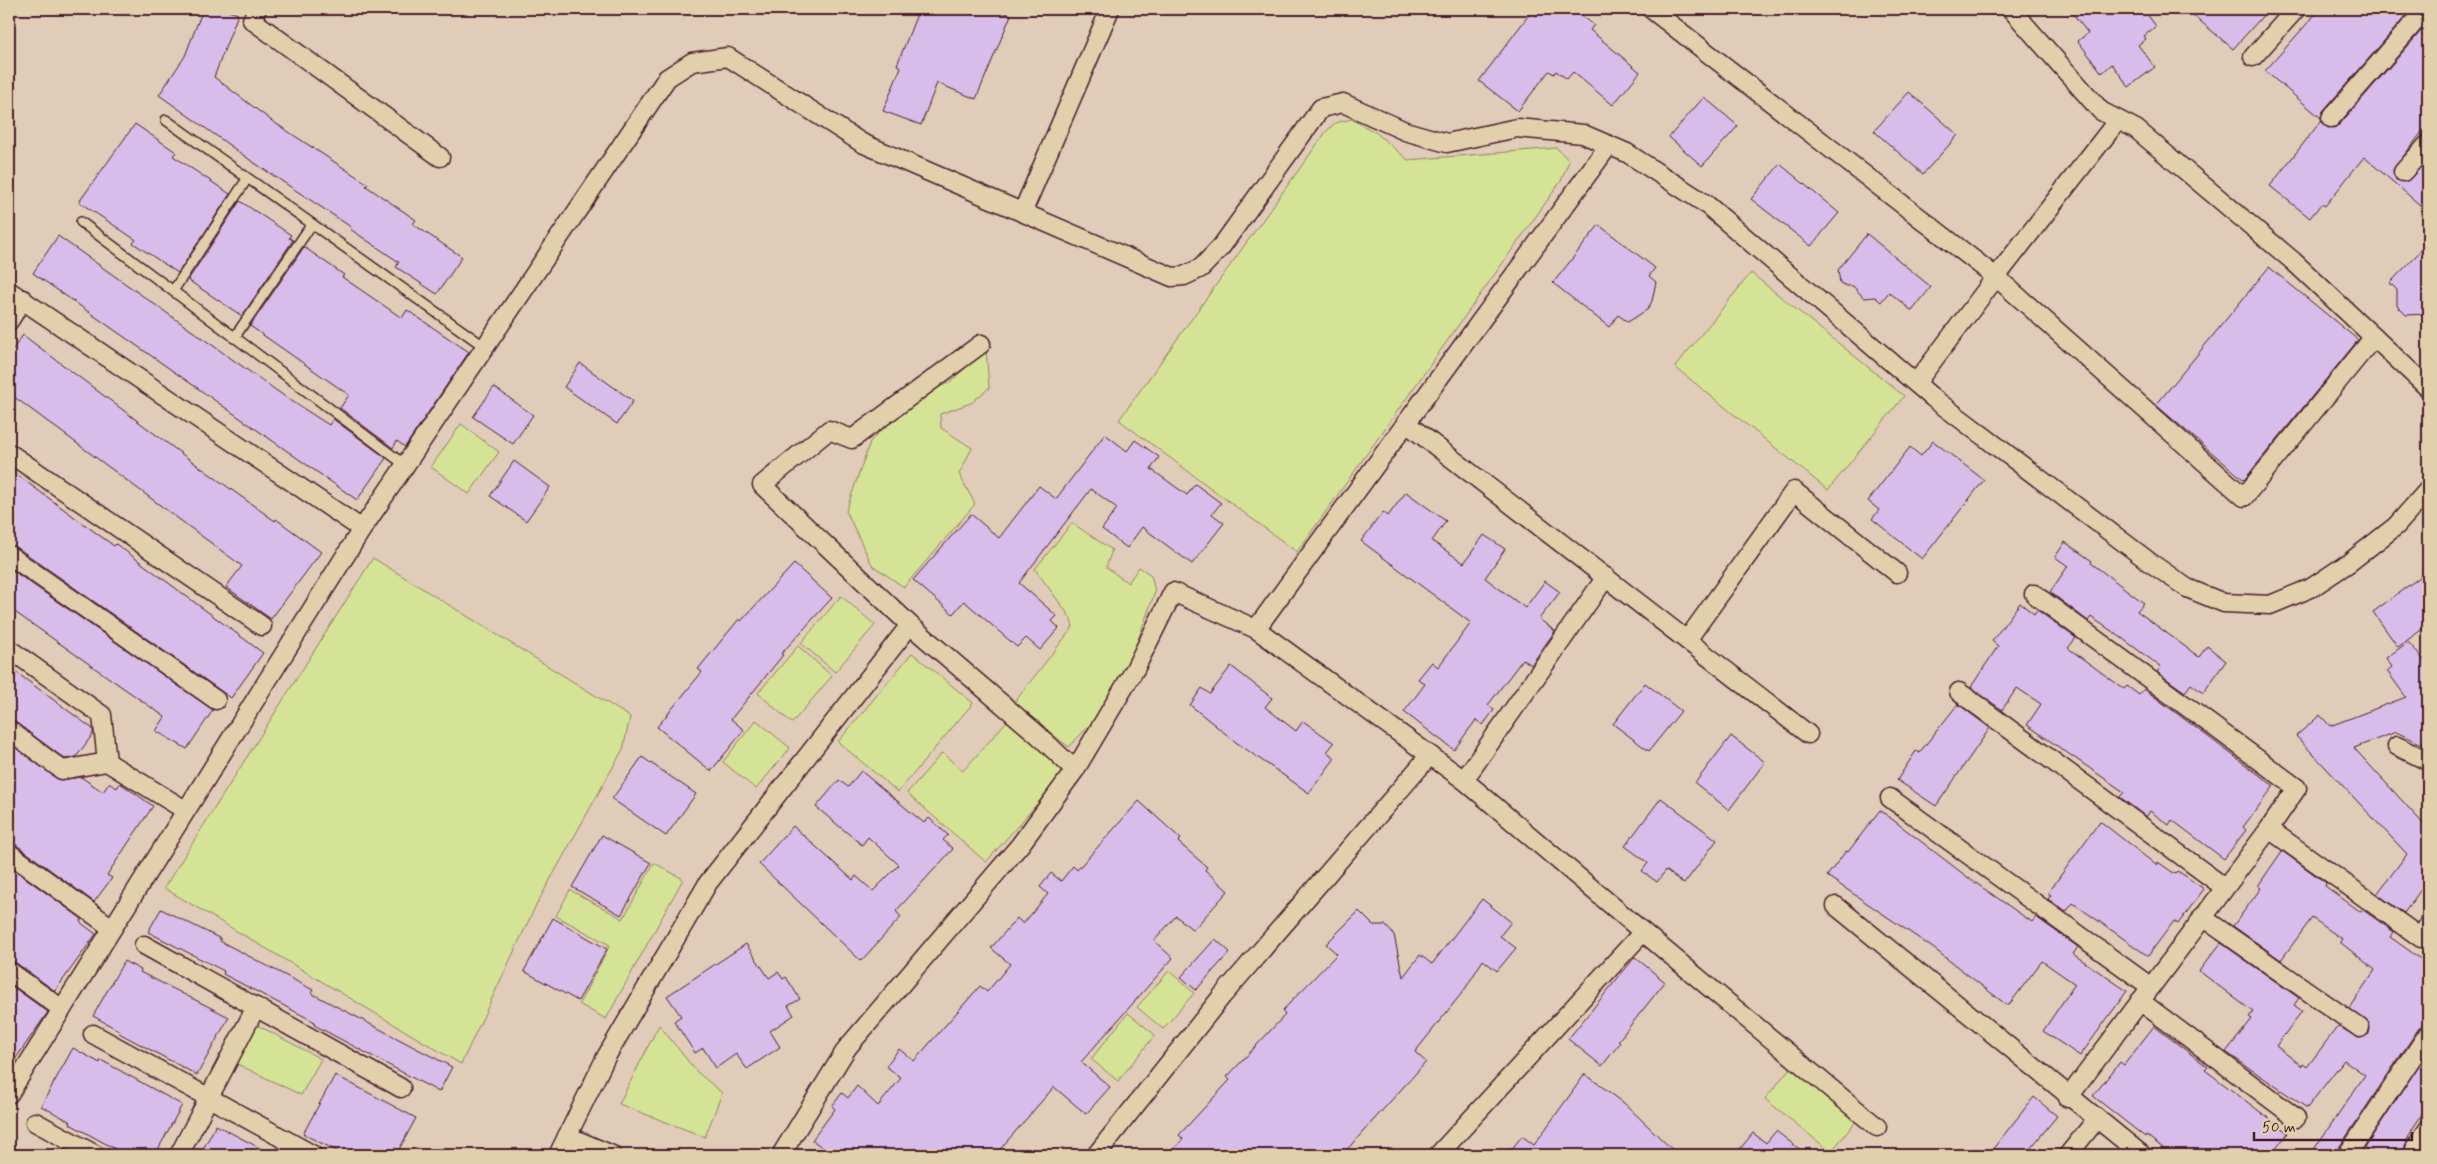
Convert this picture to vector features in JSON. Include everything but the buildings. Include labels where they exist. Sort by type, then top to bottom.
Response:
[{"type":"street","points":[[257,9],[252,20],[440,157]]},
{"type":"street","points":[[1023,211],[1110,9]]},
{"type":"street","points":[[1651,9],[1996,276],[2244,497],[2374,337]]},
{"type":"street","points":[[2011,9],[2101,111],[2136,129],[2293,260],[2428,388]]},
{"type":"street","points":[[2254,57],[2296,9]]},
{"type":"street","points":[[2331,118],[2426,9]]},
{"type":"street","points":[[10,1089],[362,529],[667,78],[692,62],[728,57],[862,143],[1172,277],[1184,276],[1201,268],[1221,247],[1321,108],[1343,103],[1405,131],[1447,144],[1517,128],[1583,134],[1627,152],[1706,204],[1916,383],[2151,563],[2187,588],[2224,603],[2270,605],[2311,588],[2350,562],[2396,526],[2428,490]]},
{"type":"street","points":[[1916,383],[1996,276],[2118,120]]},
{"type":"street","points":[[2404,172],[2428,144]]},
{"type":"street","points":[[1256,629],[1609,145]]},
{"type":"street","points":[[9,321],[16,295],[362,529]]},
{"type":"street","points":[[981,344],[852,439],[829,430],[762,485],[910,625],[1037,734],[1075,770]]},
{"type":"street","points":[[1406,423],[1808,734]]},
{"type":"street","points":[[9,453],[262,626]]},
{"type":"street","points":[[1687,640],[1794,491],[1897,573]]},
{"type":"street","points":[[9,555],[216,700]]},
{"type":"street","points":[[1464,780],[1606,577]]},
{"type":"street","points":[[782,1155],[847,1048],[1020,845],[1075,770],[1135,669],[1173,592],[1256,629],[1464,780],[1877,1128]]},
{"type":"street","points":[[2034,594],[2297,788],[2269,829],[2068,1098]]},
{"type":"street","points":[[558,1155],[606,1057],[708,883],[910,625]]},
{"type":"street","points":[[9,649],[102,715],[107,762]]},
{"type":"street","points":[[1959,692],[2224,887]]},
{"type":"street","points":[[9,730],[62,770],[107,762],[185,810]]},
{"type":"street","points":[[2397,746],[2428,761]]},
{"type":"street","points":[[1096,1155],[1222,996],[1430,755]]},
{"type":"street","points":[[1890,798],[2150,987]]},
{"type":"street","points":[[2269,829],[2421,938],[2428,925]]},
{"type":"street","points":[[9,853],[112,928]]},
{"type":"street","points":[[1836,906],[2068,1098],[2142,1155]]},
{"type":"street","points":[[2202,917],[2360,1028]]},
{"type":"street","points":[[1438,1155],[1643,932]]},
{"type":"street","points":[[144,945],[401,1088]]},
{"type":"street","points":[[9,970],[62,1009]]},
{"type":"street","points":[[2140,1001],[2296,1118]]},
{"type":"street","points":[[179,1155],[256,1007]]},
{"type":"street","points":[[93,1034],[313,1155]]},
{"type":"street","points":[[2347,1155],[2428,1034]]},
{"type":"street","points":[[2068,1155],[2096,1120]]},
{"type":"street","points":[[35,1122],[96,1155]]},
{"type":"street","points":[[2411,1155],[2428,1129]]},
{"type":"street","points":[[567,1136],[612,1155]]},
{"type":"lane","points":[[166,120],[485,346]]},
{"type":"lane","points":[[173,291],[247,179]]},
{"type":"lane","points":[[81,222],[405,465]]},
{"type":"lane","points":[[234,338],[312,224]]},
{"type":"green space","points":[[1351,119],[1375,132],[1408,160],[1557,148],[1569,161],[1561,181],[1297,552],[1119,420],[1326,132],[1335,123]]},
{"type":"green space","points":[[1751,273],[1904,396],[1828,490],[1675,367]]},
{"type":"green space","points":[[986,349],[989,388],[971,403],[940,414],[941,428],[972,448],[959,474],[975,504],[904,587],[872,565],[846,511],[870,442],[907,402],[950,382]]},
{"type":"green space","points":[[461,424],[499,452],[469,494],[431,467]]},
{"type":"green space","points":[[1072,523],[1112,550],[1106,567],[1128,583],[1139,567],[1151,575],[1155,592],[1125,676],[1095,719],[1069,747],[1013,704],[1073,627],[1070,617],[1035,569]]},
{"type":"green space","points":[[373,558],[630,717],[623,749],[535,907],[461,1064],[164,888]]},
{"type":"green space","points":[[841,596],[875,625],[835,672],[801,643]]},
{"type":"green space","points":[[798,646],[832,676],[792,723],[758,693]]},
{"type":"green space","points":[[912,653],[973,703],[898,792],[838,742]]},
{"type":"green space","points":[[756,720],[790,748],[756,789],[723,762]]},
{"type":"green space","points":[[1008,720],[1066,771],[986,862],[907,793],[942,753],[963,771]]},
{"type":"green space","points":[[654,863],[683,879],[606,1019],[579,1004],[610,945],[556,916],[570,890],[623,919]]},
{"type":"green space","points":[[1169,971],[1194,993],[1163,1029],[1137,1007]]},
{"type":"green space","points":[[1128,1013],[1155,1035],[1118,1081],[1091,1059]]},
{"type":"green space","points":[[257,1025],[321,1059],[301,1095],[235,1063]]},
{"type":"green space","points":[[659,1025],[696,1071],[722,1093],[705,1137],[619,1104]]},
{"type":"green space","points":[[1791,1067],[1857,1120],[1831,1152],[1765,1099]]}]
